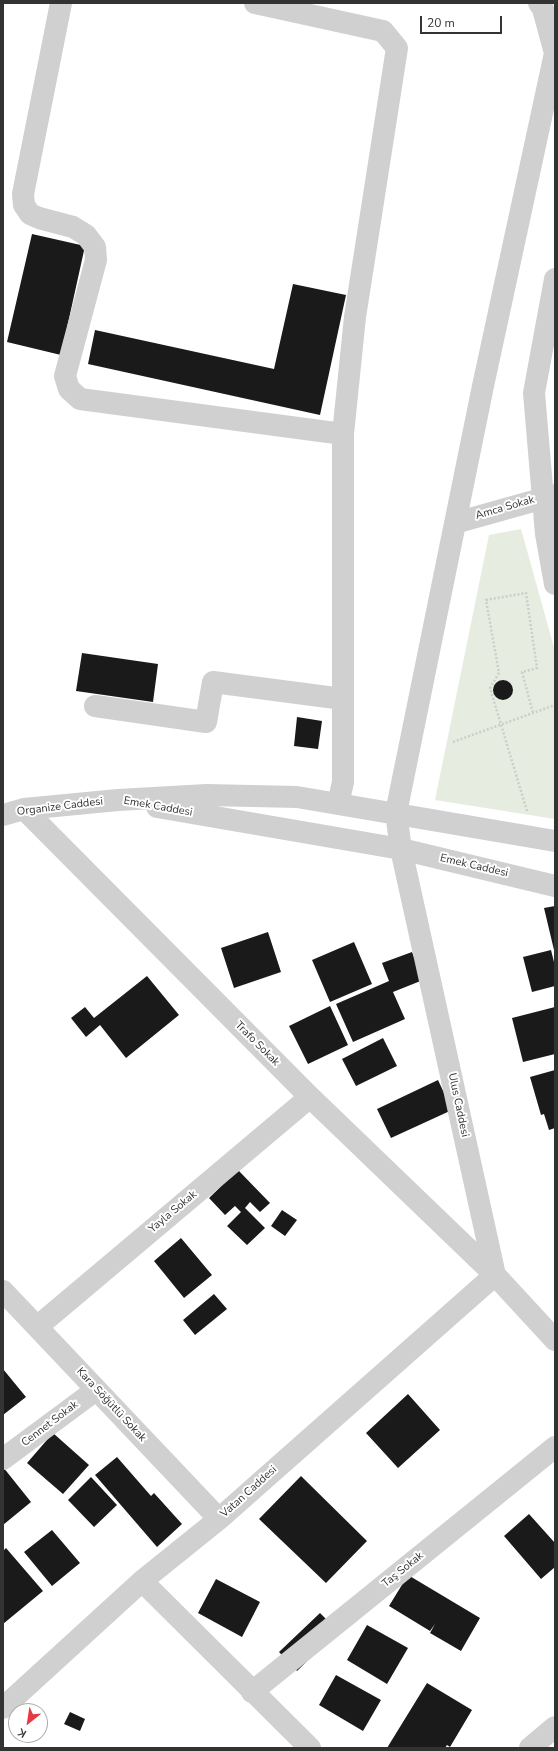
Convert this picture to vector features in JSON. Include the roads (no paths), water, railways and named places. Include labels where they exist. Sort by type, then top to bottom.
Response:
[{"type":"street","points":[[61,3],[23,194],[24,205],[30,214],[74,228],[86,235],[95,247],[96,260],[65,376],[69,389],[80,399],[343,434]]},
{"type":"street","points":[[255,3],[383,31],[397,48],[355,317],[343,434],[343,782],[338,804]]},
{"type":"street","name":"Ulus Caddesi","points":[[495,1275],[401,849],[396,813],[455,523],[555,53],[543,9],[539,3]]},
{"type":"street","points":[[555,279],[534,393],[549,496],[546,534],[555,584]]},
{"type":"street","name":"Amca Sokak","points":[[455,523],[549,496]]},
{"type":"street","points":[[95,706],[206,722],[213,682],[343,699]]},
{"type":"street","name":"Emek Caddesi","points":[[118,800],[214,796],[297,797],[555,841]]},
{"type":"street","name":"Emek Caddesi","points":[[118,800],[401,849],[555,886]]},
{"type":"street","name":"Organize Caddesi","points":[[3,815],[24,809],[118,800]]},
{"type":"street","name":"Trafo Sokak","points":[[24,809],[310,1097],[495,1275]]},
{"type":"street","name":"Yayla Sokak","points":[[37,1326],[310,1097]]},
{"type":"street","points":[[495,1275],[555,1340]]},
{"type":"street","name":"Vatan Caddesi","points":[[3,1708],[142,1581],[219,1519],[495,1275]]},
{"type":"street","name":"Kara Söğütlü Sokak","points":[[3,1291],[219,1519]]},
{"type":"street","name":"Cennet Sokak","points":[[3,1459],[96,1390]]},
{"type":"street","name":"Taş Sokak","points":[[252,1692],[555,1448]]},
{"type":"street","points":[[142,1581],[310,1748]]},
{"type":"street","points":[[530,1748],[555,1727]]}]
